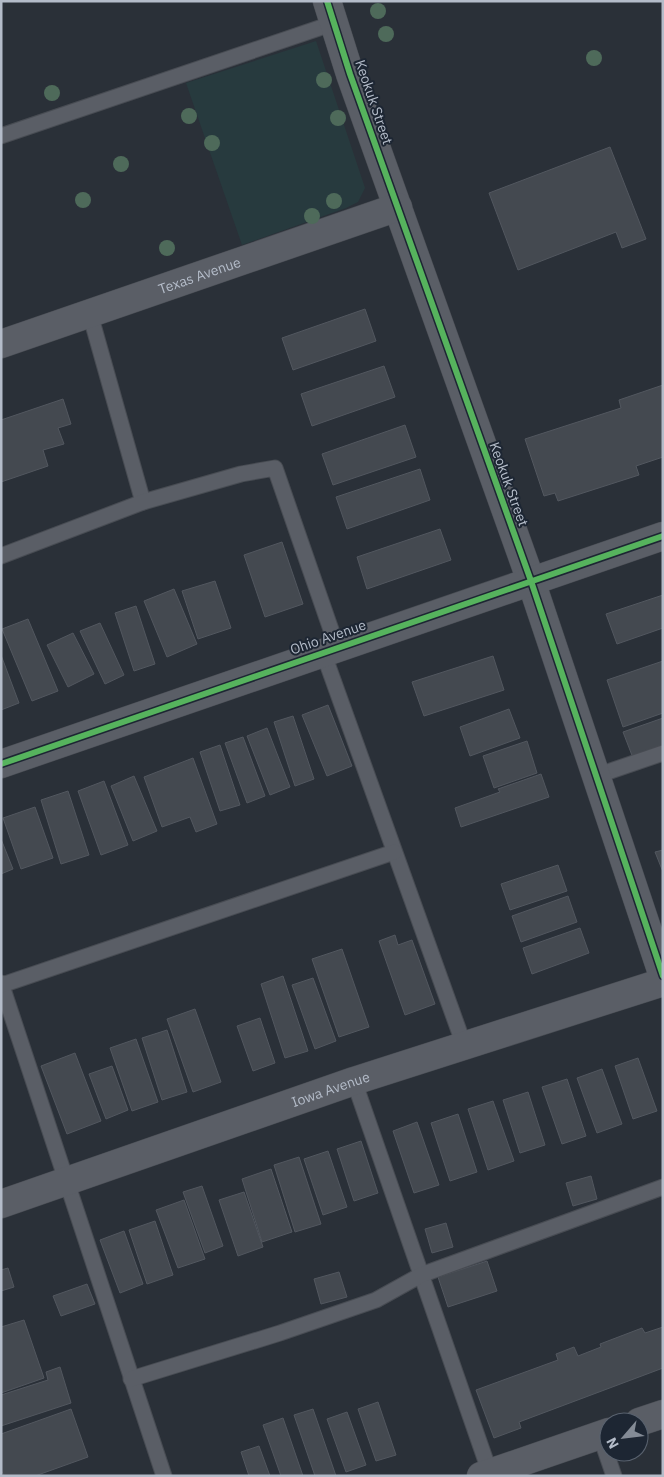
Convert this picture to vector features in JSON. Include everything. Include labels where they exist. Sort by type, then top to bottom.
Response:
[{"type":"street","name":"Keokuk Street","points":[[330,12],[350,74],[531,581],[663,976]]},
{"type":"street","name":"Texas Avenue","points":[[1,344],[398,207]]},
{"type":"street","name":"Ohio Avenue","points":[[1,764],[330,649],[663,536]]},
{"type":"street","name":"Iowa Avenue","points":[[1,1204],[354,1080],[663,982]]},
{"type":"street","points":[[649,1419],[663,1414]]},
{"type":"street","points":[[486,1474],[599,1436]]},
{"type":"lane","points":[[1,136],[330,12]]},
{"type":"lane","points":[[90,314],[143,502]]},
{"type":"lane","points":[[1,556],[143,502],[241,474],[276,468],[330,649],[394,852],[464,1045]]},
{"type":"lane","points":[[596,776],[663,753]]},
{"type":"lane","points":[[164,1476],[2,984],[394,852]]},
{"type":"lane","points":[[354,1080],[421,1275],[486,1474]]},
{"type":"lane","points":[[131,1379],[280,1333],[367,1303],[421,1275],[663,1188]]},
{"type":"lane","points":[[611,1462],[614,1476]]},
{"type":"green space","points":[[316,41],[365,188],[358,202],[346,208],[242,245],[186,83]]},
{"type":"building","points":[[610,147],[646,239],[622,248],[616,232],[518,270],[489,193]]},
{"type":"building","points":[[365,309],[376,341],[293,370],[282,338]]},
{"type":"building","points":[[384,366],[395,397],[312,426],[301,394]]},
{"type":"building","points":[[663,385],[663,457],[636,466],[639,475],[558,501],[555,493],[544,496],[525,439],[621,408],[619,400]]},
{"type":"building","points":[[63,399],[71,424],[58,428],[64,444],[43,450],[48,466],[1,482],[1,420]]},
{"type":"building","points":[[405,425],[416,457],[333,485],[322,454]]},
{"type":"building","points":[[420,469],[430,500],[347,529],[336,497]]},
{"type":"building","points":[[440,529],[451,560],[367,589],[357,557]]},
{"type":"building","points":[[282,542],[303,604],[265,617],[244,555]]},
{"type":"building","points":[[215,581],[231,628],[198,639],[182,591]]},
{"type":"building","points":[[174,589],[197,644],[167,657],[144,601]]},
{"type":"building","points":[[663,595],[663,628],[617,644],[606,614]]},
{"type":"building","points":[[136,606],[155,664],[134,671],[115,613]]},
{"type":"building","points":[[28,619],[58,691],[32,701],[2,629]]},
{"type":"building","points":[[100,623],[124,675],[105,684],[80,631]]},
{"type":"building","points":[[73,633],[94,674],[68,687],[47,645]]},
{"type":"building","points":[[1,655],[19,703],[1,710]]},
{"type":"building","points":[[493,656],[504,690],[424,716],[412,682]]},
{"type":"building","points":[[663,661],[663,713],[623,727],[607,680]]},
{"type":"building","points":[[328,705],[352,766],[327,776],[302,715]]},
{"type":"building","points":[[509,709],[520,738],[470,756],[460,727]]},
{"type":"building","points":[[293,716],[314,779],[295,786],[274,722]]},
{"type":"building","points":[[663,718],[663,748],[633,758],[623,732]]},
{"type":"building","points":[[267,728],[290,787],[270,795],[247,736]]},
{"type":"building","points":[[243,737],[265,796],[247,803],[225,743]]},
{"type":"building","points":[[527,741],[537,773],[494,788],[483,756]]},
{"type":"building","points":[[220,745],[240,805],[220,811],[200,752]]},
{"type":"building","points":[[193,758],[217,824],[196,832],[190,817],[162,827],[144,777]]},
{"type":"building","points":[[541,774],[549,797],[461,827],[455,808],[500,792],[498,789]]},
{"type":"building","points":[[134,776],[157,831],[133,841],[111,786]]},
{"type":"building","points":[[104,781],[128,845],[101,855],[78,791]]},
{"type":"building","points":[[68,791],[89,855],[61,864],[41,800]]},
{"type":"building","points":[[35,807],[53,858],[21,869],[3,818]]},
{"type":"building","points":[[1,839],[13,869],[1,874]]},
{"type":"building","points":[[663,850],[663,872],[655,852]]},
{"type":"building","points":[[558,865],[567,891],[510,910],[501,884]]},
{"type":"building","points":[[568,896],[577,922],[521,942],[512,916]]},
{"type":"building","points":[[580,928],[589,953],[532,974],[523,948]]},
{"type":"building","points":[[395,935],[398,945],[412,940],[435,1004],[405,1015],[379,941]]},
{"type":"building","points":[[342,949],[369,1027],[339,1037],[312,959]]},
{"type":"building","points":[[283,976],[308,1051],[285,1058],[261,984]]},
{"type":"building","points":[[313,978],[336,1041],[315,1049],[292,985]]},
{"type":"building","points":[[195,1009],[221,1082],[193,1092],[167,1019]]},
{"type":"building","points":[[260,1018],[275,1063],[253,1071],[237,1026]]},
{"type":"building","points":[[167,1030],[187,1092],[162,1100],[142,1038]]},
{"type":"building","points":[[136,1039],[158,1102],[132,1111],[110,1048]]},
{"type":"building","points":[[75,1053],[101,1121],[67,1134],[41,1066]]},
{"type":"building","points":[[638,1058],[657,1111],[633,1119],[615,1066]]},
{"type":"building","points":[[112,1066],[128,1110],[106,1119],[89,1074]]},
{"type":"building","points":[[602,1069],[622,1124],[597,1133],[577,1078]]},
{"type":"building","points":[[567,1079],[586,1136],[562,1144],[542,1087]]},
{"type":"building","points":[[528,1092],[545,1145],[520,1153],[503,1100]]},
{"type":"building","points":[[493,1101],[514,1161],[488,1170],[468,1109]]},
{"type":"building","points":[[458,1114],[477,1172],[450,1181],[431,1123]]},
{"type":"building","points":[[417,1122],[439,1185],[414,1193],[393,1131]]},
{"type":"building","points":[[361,1141],[378,1193],[354,1201],[337,1149]]},
{"type":"building","points":[[328,1151],[347,1207],[323,1215],[304,1159]]},
{"type":"building","points":[[299,1157],[321,1224],[295,1232],[274,1165]]},
{"type":"building","points":[[271,1169],[292,1232],[262,1242],[242,1179]]},
{"type":"building","points":[[591,1176],[597,1199],[573,1206],[566,1183]]},
{"type":"building","points":[[202,1186],[223,1246],[205,1253],[183,1192]]},
{"type":"building","points":[[244,1192],[263,1247],[238,1256],[219,1200]]},
{"type":"building","points":[[184,1200],[205,1259],[178,1268],[156,1210]]},
{"type":"building","points":[[155,1221],[173,1275],[147,1284],[129,1230]]},
{"type":"building","points":[[446,1223],[453,1247],[432,1253],[425,1229]]},
{"type":"building","points":[[124,1231],[143,1284],[120,1293],[100,1240]]},
{"type":"building","points":[[487,1261],[497,1291],[448,1307],[438,1277]]},
{"type":"building","points":[[8,1268],[14,1287],[1,1291],[1,1270]]},
{"type":"building","points":[[339,1272],[347,1297],[321,1304],[314,1279]]},
{"type":"building","points":[[87,1284],[95,1304],[61,1316],[53,1296]]},
{"type":"building","points":[[24,1320],[44,1378],[1,1393],[1,1327]]},
{"type":"building","points":[[663,1327],[663,1368],[519,1422],[521,1428],[494,1438],[476,1390],[558,1360],[556,1354],[574,1347],[578,1356],[601,1347],[600,1344],[642,1328],[645,1333]]},
{"type":"building","points":[[60,1367],[71,1403],[1,1426],[1,1395],[48,1380],[46,1372]]},
{"type":"building","points":[[378,1402],[396,1455],[376,1461],[358,1409]]},
{"type":"building","points":[[71,1409],[88,1457],[35,1476],[4,1476],[1,1469],[1,1434]]},
{"type":"building","points":[[313,1409],[336,1476],[315,1476],[294,1415]]},
{"type":"building","points":[[347,1412],[366,1465],[346,1472],[327,1419]]},
{"type":"building","points":[[283,1418],[303,1476],[281,1476],[263,1425]]},
{"type":"building","points":[[259,1446],[270,1476],[249,1476],[241,1452]]},
{"type":"cycle path","points":[[327,1],[350,74],[531,581],[663,976]]},
{"type":"cycle path","points":[[1,764],[663,536]]}]
